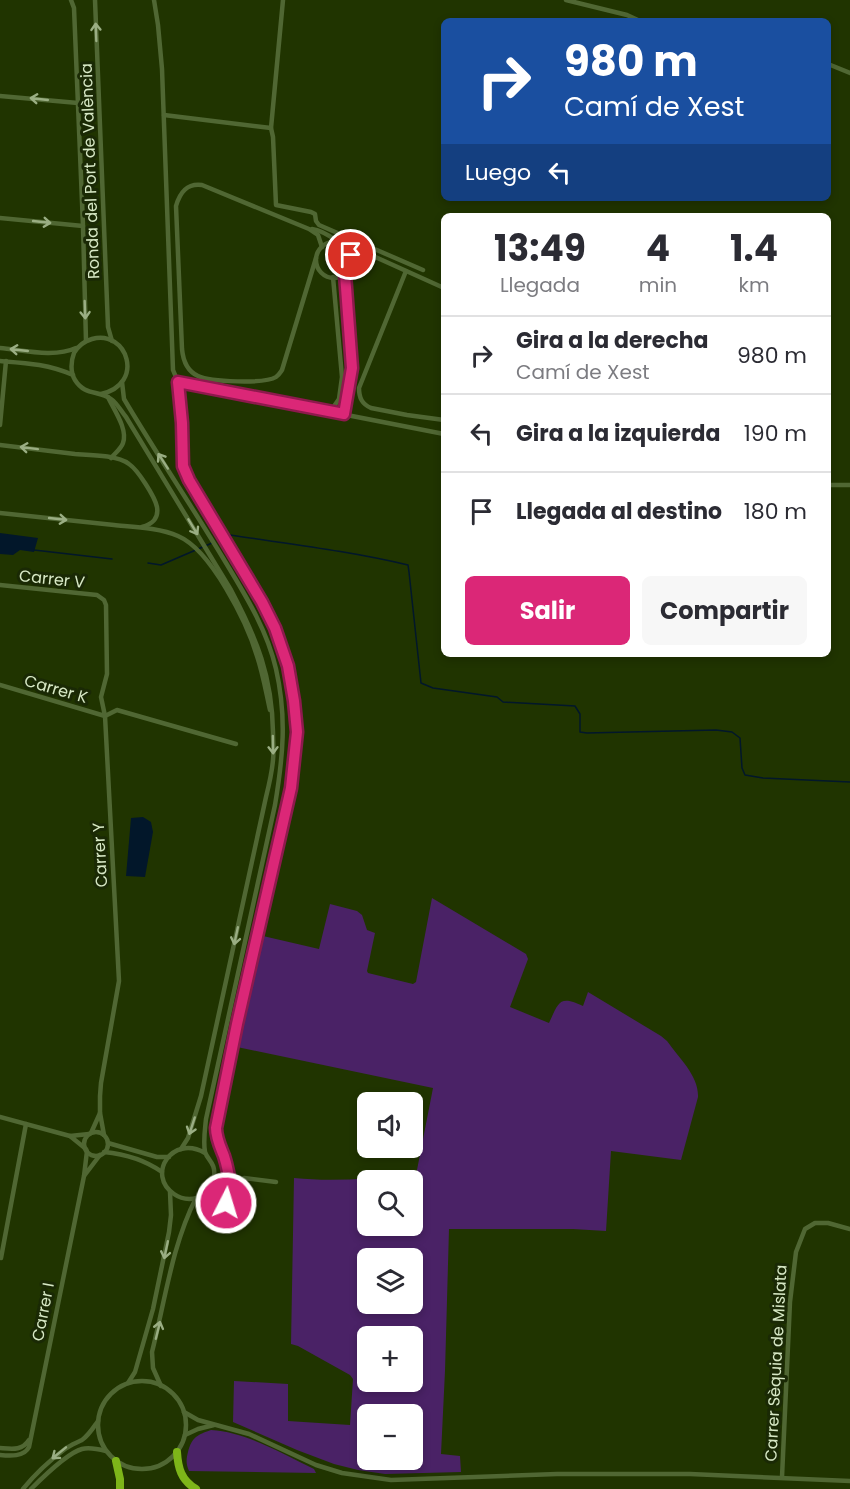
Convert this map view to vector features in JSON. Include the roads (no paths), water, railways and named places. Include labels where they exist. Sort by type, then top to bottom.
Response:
[{"type":"highway","points":[[177,1452],[178,1467],[182,1476],[191,1487],[196,1489]]},
{"type":"highway","points":[[116,1461],[120,1489]]},
{"type":"street","name":"Ronda del Port de València","points":[[71,0],[74,8],[86,341]]},
{"type":"street","name":"Ronda del Port de València","points":[[95,0],[108,327],[112,341]]},
{"type":"street","points":[[154,0],[158,25],[164,115],[173,370],[178,382],[183,466],[275,628],[288,666],[297,732],[291,788],[237,1024],[216,1128],[216,1136],[228,1171],[232,1195]]},
{"type":"street","points":[[283,0],[271,128],[276,205],[311,212],[315,214],[319,225],[423,270]]},
{"type":"street","points":[[566,0],[634,18]]},
{"type":"street","points":[[831,65],[850,74]]},
{"type":"street","points":[[0,96],[78,103]]},
{"type":"street","points":[[164,115],[271,128]]},
{"type":"street","points":[[322,247],[318,235],[309,229],[202,185],[191,185],[182,190],[176,206],[182,349],[183,360],[188,369],[211,380],[267,380],[278,376],[282,370],[316,258],[322,247],[331,242],[353,246],[441,287]]},
{"type":"street","points":[[0,218],[83,226]]},
{"type":"street","points":[[309,229],[332,237],[338,243]]},
{"type":"street","points":[[344,414],[352,368],[345,274],[350,267],[351,260],[350,252],[345,246]]},
{"type":"street","points":[[351,260],[363,255],[373,256]]},
{"type":"street","points":[[316,258],[319,270],[325,275]]},
{"type":"street","points":[[406,271],[359,388],[359,395],[366,406],[371,408],[441,420]]},
{"type":"street","points":[[310,280],[314,276],[333,277],[345,274]]},
{"type":"street","points":[[330,412],[339,399],[342,377],[333,277]]},
{"type":"street","points":[[0,348],[55,354],[66,353],[86,341],[98,338],[109,339],[119,345],[127,359],[128,369],[122,382],[115,389],[101,394]]},
{"type":"street","points":[[78,347],[71,363],[73,375],[81,387],[113,400],[131,426],[247,619],[263,658],[270,690],[273,758],[262,818],[201,1096],[188,1138],[182,1149]]},
{"type":"street","points":[[0,425],[3,361],[43,365],[73,375]]},
{"type":"street","points":[[122,382],[124,399],[252,607],[275,666],[282,710],[284,739],[275,805],[206,1119],[205,1153]]},
{"type":"street","points":[[178,382],[441,433]]},
{"type":"street","points":[[108,397],[124,436],[120,448],[111,458]]},
{"type":"street","points":[[0,445],[111,458],[129,464],[155,500],[157,514],[155,520],[140,528]]},
{"type":"street","points":[[831,485],[850,485]]},
{"type":"street","points":[[0,513],[140,528],[168,533],[185,540],[204,556],[220,579],[249,632],[264,679],[273,727]]},
{"type":"street","name":"Carrer V","points":[[0,585],[102,597]]},
{"type":"street","name":"Carrer Y","points":[[102,597],[106,605],[106,674],[100,697],[105,716],[119,981],[101,1083],[100,1113],[104,1135]]},
{"type":"street","name":"Carrer K","points":[[0,686],[105,716],[117,710],[236,744]]},
{"type":"street","name":"Carrer Y","points":[[90,1134],[100,1113]]},
{"type":"street","points":[[0,1117],[70,1136],[101,1133],[108,1143],[103,1153]]},
{"type":"street","points":[[0,1258],[26,1124]]},
{"type":"street","points":[[86,1150],[85,1142],[90,1134]]},
{"type":"street","points":[[70,1136],[95,1155],[103,1153],[121,1155],[152,1165],[162,1172]]},
{"type":"street","points":[[108,1143],[157,1157],[168,1157]]},
{"type":"street","points":[[187,1147],[205,1153],[211,1160],[214,1179],[205,1193],[188,1199],[171,1192],[164,1182],[162,1172],[168,1157],[173,1152],[187,1147]]},
{"type":"street","name":"Carrer I","points":[[0,1455],[15,1456],[27,1451],[84,1176],[86,1150]]},
{"type":"street","name":"Carrer I","points":[[84,1176],[103,1153]]},
{"type":"street","points":[[232,1195],[244,1178],[276,1182]]},
{"type":"street","points":[[210,1187],[232,1195]]},
{"type":"street","points":[[128,1383],[135,1372],[153,1309],[170,1232],[171,1192]]},
{"type":"street","points":[[161,1386],[153,1368],[152,1352],[178,1244],[196,1198]]},
{"type":"street","name":"Carrer Sèquia de Mislata","points":[[782,1477],[792,1275],[796,1252],[805,1229],[815,1223],[828,1223],[850,1229]]},
{"type":"street","points":[[22,1489],[52,1458],[90,1432],[98,1421],[103,1405],[113,1392],[128,1383],[145,1381],[161,1386],[176,1396],[184,1412],[185,1435],[177,1452],[164,1463],[148,1469],[131,1468],[116,1461],[106,1451],[99,1437],[98,1421]]},
{"type":"street","points":[[184,1412],[198,1420],[249,1434],[296,1457],[342,1473],[390,1480],[556,1474],[690,1474],[850,1481]]},
{"type":"street","points":[[185,1435],[215,1425]]},
{"type":"street","points":[[0,1448],[17,1449],[26,1445],[30,1438]]},
{"type":"street","points":[[31,1489],[62,1461],[80,1449],[93,1448],[106,1451]]},
{"type":"water","points":[[0,533],[38,538],[34,552],[20,550],[13,555],[0,554]]},
{"type":"water","points":[[143,817],[151,822],[153,832],[145,877],[126,876],[131,818]]},
{"type":"waterway","points":[[227,536],[319,548],[408,565],[421,683],[433,688],[497,697],[503,702],[575,706],[580,714],[580,732],[716,730],[732,732],[740,738],[742,768],[745,775],[850,782]]},
{"type":"waterway","points":[[148,563],[161,565],[212,543]]},
{"type":"waterway","points":[[34,550],[112,559]]}]
